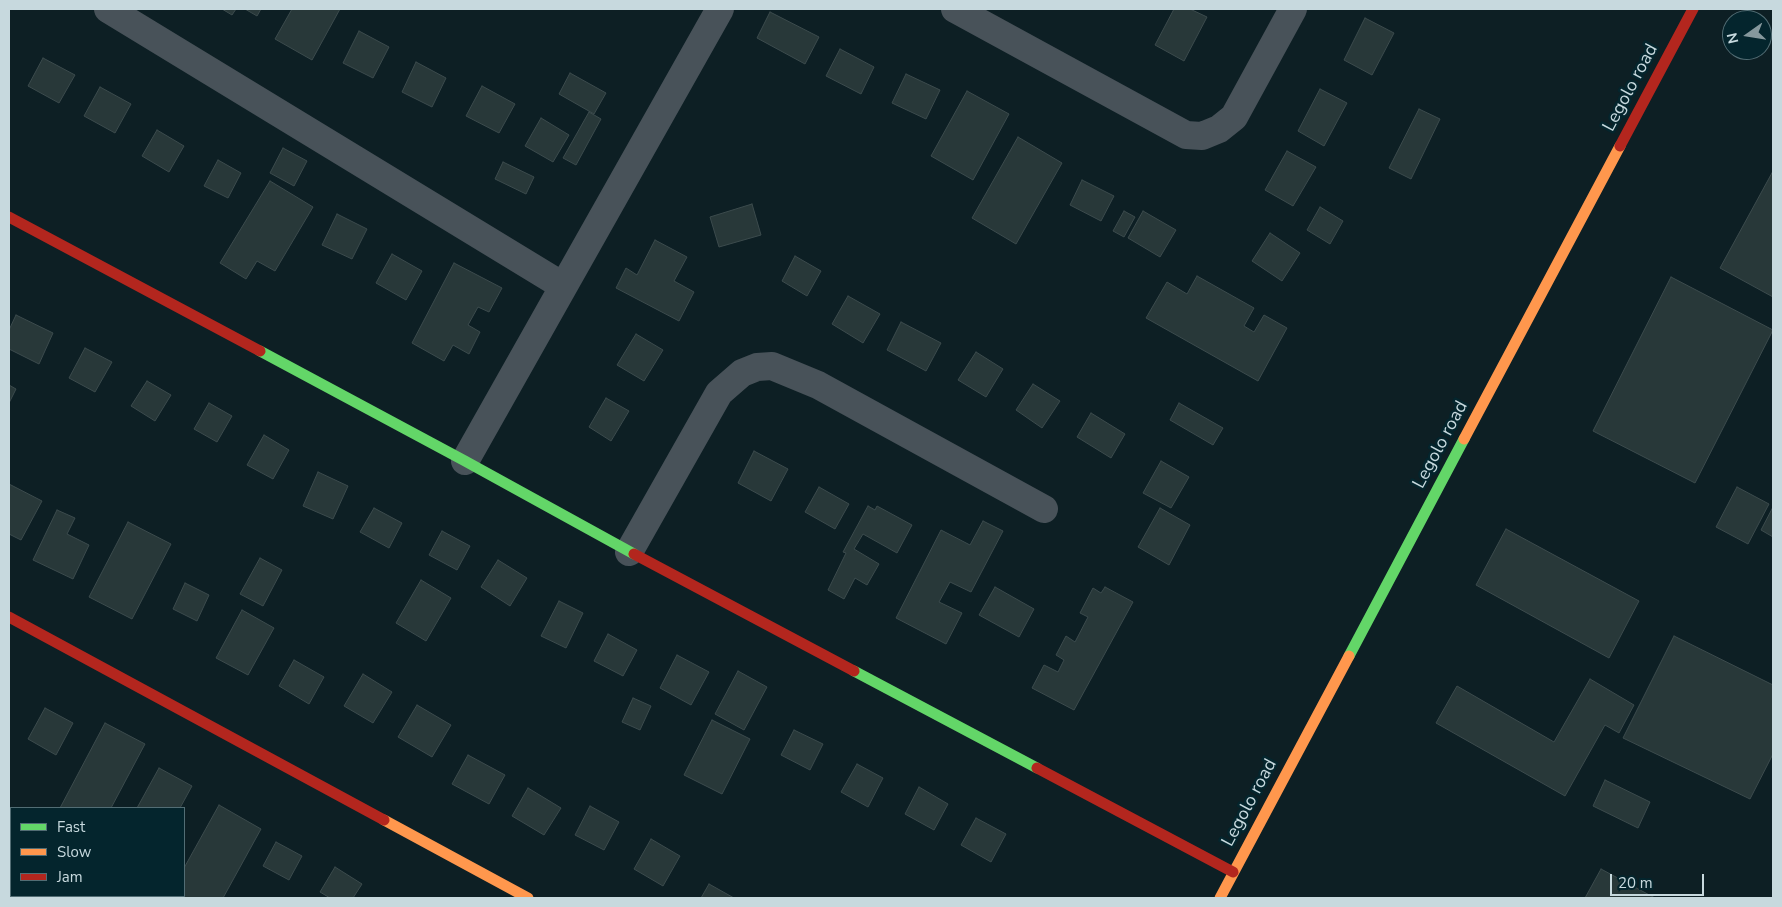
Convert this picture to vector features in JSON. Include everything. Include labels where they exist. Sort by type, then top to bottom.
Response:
[{"type":"street","points":[[108,9],[563,286]]},
{"type":"street","points":[[465,461],[720,9]]},
{"type":"street","points":[[955,9],[1186,135],[1202,136],[1218,129],[1234,117],[1293,9]]},
{"type":"street","name":"Legolo road","points":[[1220,898],[1693,9]]},
{"type":"street","points":[[9,217],[465,461],[629,552],[1233,872]]},
{"type":"street","points":[[629,552],[719,393],[742,373],[757,367],[772,366],[818,385],[1044,509]]},
{"type":"street","points":[[9,617],[528,898]]},
{"type":"building","points":[[222,9],[236,9],[232,15]]},
{"type":"building","points":[[245,9],[261,9],[257,16]]},
{"type":"building","points":[[292,9],[340,9],[312,60],[275,39]]},
{"type":"building","points":[[1174,9],[1190,9],[1207,17],[1184,61],[1155,45]]},
{"type":"building","points":[[770,12],[819,37],[805,64],[757,38]]},
{"type":"building","points":[[1365,18],[1394,33],[1372,75],[1344,60]]},
{"type":"building","points":[[359,31],[389,47],[373,78],[343,63]]},
{"type":"building","points":[[840,49],[874,67],[861,94],[826,76]]},
{"type":"building","points":[[43,58],[75,75],[59,103],[28,86]]},
{"type":"building","points":[[416,62],[446,78],[432,107],[402,92]]},
{"type":"building","points":[[570,73],[606,93],[594,114],[559,94]]},
{"type":"building","points":[[906,74],[940,90],[926,119],[892,103]]},
{"type":"building","points":[[482,86],[515,104],[499,133],[466,116]]},
{"type":"building","points":[[100,87],[131,104],[115,133],[84,116]]},
{"type":"building","points":[[1320,89],[1347,103],[1324,146],[1298,131]]},
{"type":"building","points":[[967,91],[1009,114],[973,180],[931,156]]},
{"type":"building","points":[[1419,109],[1440,119],[1411,179],[1389,168]]},
{"type":"building","points":[[589,112],[601,119],[576,165],[563,158]]},
{"type":"building","points":[[541,118],[569,135],[553,162],[525,146]]},
{"type":"building","points":[[157,130],[184,146],[169,172],[142,156]]},
{"type":"building","points":[[1018,137],[1062,163],[1016,244],[972,218]]},
{"type":"building","points":[[283,148],[307,161],[294,186],[270,173]]},
{"type":"building","points":[[1287,151],[1316,167],[1293,206],[1265,190]]},
{"type":"building","points":[[218,160],[241,173],[228,198],[204,186]]},
{"type":"building","points":[[503,162],[534,177],[526,194],[495,179]]},
{"type":"building","points":[[1773,171],[1773,297],[1720,268]]},
{"type":"building","points":[[1082,180],[1114,196],[1101,221],[1070,205]]},
{"type":"building","points":[[270,181],[313,207],[275,271],[257,261],[246,279],[220,263]]},
{"type":"building","points":[[752,204],[761,235],[719,247],[710,217]]},
{"type":"building","points":[[1320,207],[1343,221],[1330,244],[1307,230]]},
{"type":"building","points":[[1124,211],[1135,217],[1124,237],[1113,231]]},
{"type":"building","points":[[1143,211],[1176,230],[1160,257],[1128,238]]},
{"type":"building","points":[[337,214],[367,229],[352,259],[322,245]]},
{"type":"building","points":[[1270,233],[1300,253],[1282,281],[1252,261]]},
{"type":"building","points":[[655,240],[687,257],[674,281],[694,292],[679,321],[616,288],[626,268],[637,275]]},
{"type":"building","points":[[392,254],[422,271],[406,300],[376,283]]},
{"type":"building","points":[[795,256],[821,271],[807,296],[782,281]]},
{"type":"building","points":[[454,263],[502,288],[489,312],[478,307],[468,325],[480,332],[469,354],[453,345],[444,361],[412,343]]},
{"type":"building","points":[[1197,276],[1254,308],[1244,326],[1254,332],[1264,315],[1287,328],[1258,381],[1146,318],[1167,282],[1187,294]]},
{"type":"building","points":[[1671,277],[1773,330],[1695,483],[1593,431]]},
{"type":"building","points":[[848,296],[880,314],[863,343],[832,324]]},
{"type":"building","points":[[16,315],[53,333],[39,364],[9,349],[9,330]]},
{"type":"building","points":[[901,322],[941,343],[926,371],[887,350]]},
{"type":"building","points":[[636,334],[663,350],[644,381],[617,365]]},
{"type":"building","points":[[85,348],[112,362],[95,392],[69,378]]},
{"type":"building","points":[[976,352],[1003,369],[986,397],[958,380]]},
{"type":"building","points":[[147,381],[171,395],[155,421],[131,406]]},
{"type":"building","points":[[1033,384],[1060,401],[1042,428],[1016,410]]},
{"type":"building","points":[[9,385],[16,389],[9,403]]},
{"type":"building","points":[[606,398],[629,411],[611,441],[589,427]]},
{"type":"building","points":[[209,403],[232,416],[217,442],[194,429]]},
{"type":"building","points":[[1179,403],[1223,428],[1213,445],[1170,420]]},
{"type":"building","points":[[1091,413],[1125,434],[1111,458],[1077,437]]},
{"type":"building","points":[[264,435],[289,450],[273,479],[247,465]]},
{"type":"building","points":[[754,451],[788,469],[771,501],[738,483]]},
{"type":"building","points":[[1161,461],[1189,477],[1171,508],[1143,493]]},
{"type":"building","points":[[318,472],[348,486],[333,519],[303,506]]},
{"type":"building","points":[[9,484],[42,501],[21,540],[9,534]]},
{"type":"building","points":[[819,487],[849,504],[835,529],[805,512]]},
{"type":"building","points":[[1737,487],[1769,504],[1748,544],[1716,527]]},
{"type":"building","points":[[868,506],[875,510],[877,506],[912,525],[897,553],[863,534],[854,549],[879,564],[867,585],[855,578],[844,599],[828,590],[846,553],[843,552]]},
{"type":"building","points":[[1773,507],[1773,537],[1761,530]]},
{"type":"building","points":[[374,508],[402,523],[389,548],[360,532]]},
{"type":"building","points":[[1160,508],[1190,525],[1169,565],[1138,547]]},
{"type":"building","points":[[57,510],[75,518],[67,534],[89,545],[73,579],[33,560]]},
{"type":"building","points":[[983,521],[1003,531],[971,592],[950,582],[939,602],[962,613],[946,644],[896,618],[941,530],[970,545]]},
{"type":"building","points":[[128,522],[171,544],[132,619],[89,597]]},
{"type":"building","points":[[1506,529],[1639,601],[1609,658],[1476,585]]},
{"type":"building","points":[[442,531],[470,546],[457,570],[429,555]]},
{"type":"building","points":[[260,558],[282,570],[263,606],[240,594]]},
{"type":"building","points":[[498,560],[527,578],[510,606],[481,587]]},
{"type":"building","points":[[421,580],[451,598],[426,641],[396,623]]},
{"type":"building","points":[[185,583],[209,595],[197,621],[173,609]]},
{"type":"building","points":[[995,587],[1034,609],[1019,637],[979,615]]},
{"type":"building","points":[[1105,587],[1133,602],[1074,710],[1032,688],[1044,665],[1058,672],[1064,660],[1056,655],[1066,636],[1075,642],[1088,617],[1080,613],[1093,588],[1101,593]]},
{"type":"building","points":[[559,601],[583,613],[566,648],[541,636]]},
{"type":"building","points":[[242,610],[274,628],[248,675],[216,658]]},
{"type":"building","points":[[608,634],[637,650],[623,676],[594,661]]},
{"type":"building","points":[[1674,636],[1773,685],[1773,754],[1750,799],[1623,738]]},
{"type":"building","points":[[677,655],[709,672],[691,705],[660,688]]},
{"type":"building","points":[[294,660],[324,677],[309,704],[279,686]]},
{"type":"building","points":[[738,671],[767,687],[744,730],[715,714]]},
{"type":"building","points":[[363,674],[392,692],[373,723],[344,706]]},
{"type":"building","points":[[1590,679],[1634,705],[1619,733],[1605,725],[1565,796],[1436,723],[1457,686],[1554,742]]},
{"type":"building","points":[[633,698],[651,706],[640,730],[622,722]]},
{"type":"building","points":[[417,705],[451,725],[432,757],[398,737]]},
{"type":"building","points":[[45,708],[73,723],[56,755],[28,739]]},
{"type":"building","points":[[712,720],[750,739],[722,794],[684,775]]},
{"type":"building","points":[[105,723],[145,744],[112,807],[61,807]]},
{"type":"building","points":[[794,730],[823,744],[810,770],[781,755]]},
{"type":"building","points":[[468,755],[505,775],[489,804],[452,784]]},
{"type":"building","points":[[857,764],[883,778],[868,807],[841,792]]},
{"type":"building","points":[[159,768],[192,786],[181,807],[138,807]]},
{"type":"building","points":[[1605,780],[1650,802],[1638,828],[1593,806]]},
{"type":"building","points":[[919,787],[948,804],[934,830],[905,814]]},
{"type":"building","points":[[528,788],[561,808],[544,835],[512,816]]},
{"type":"building","points":[[219,805],[261,829],[223,898],[174,897],[185,897],[185,866]]},
{"type":"building","points":[[590,806],[619,822],[604,850],[575,835]]},
{"type":"building","points":[[976,818],[1006,834],[991,862],[961,845]]},
{"type":"building","points":[[651,839],[680,856],[663,886],[634,869]]},
{"type":"building","points":[[276,842],[302,856],[289,880],[263,866]]},
{"type":"building","points":[[335,867],[362,884],[353,898],[330,898],[320,892]]},
{"type":"building","points":[[1601,869],[1655,898],[1585,898]]},
{"type":"building","points":[[709,884],[734,898],[701,898]]},
{"type":"traffic: fast","points":[[260,351],[634,554]]},
{"type":"traffic: fast","points":[[1349,656],[1464,439]]},
{"type":"traffic: fast","points":[[854,671],[1037,768]]},
{"type":"traffic: slow","points":[[1464,439],[1620,146]]},
{"type":"traffic: slow","points":[[1220,898],[1349,656]]},
{"type":"traffic: slow","points":[[384,820],[528,898]]},
{"type":"traffic: jam","points":[[1620,146],[1693,9]]},
{"type":"traffic: jam","points":[[9,217],[260,351]]},
{"type":"traffic: jam","points":[[634,554],[854,671]]},
{"type":"traffic: jam","points":[[9,617],[384,820]]},
{"type":"traffic: jam","points":[[1037,768],[1233,872]]}]
